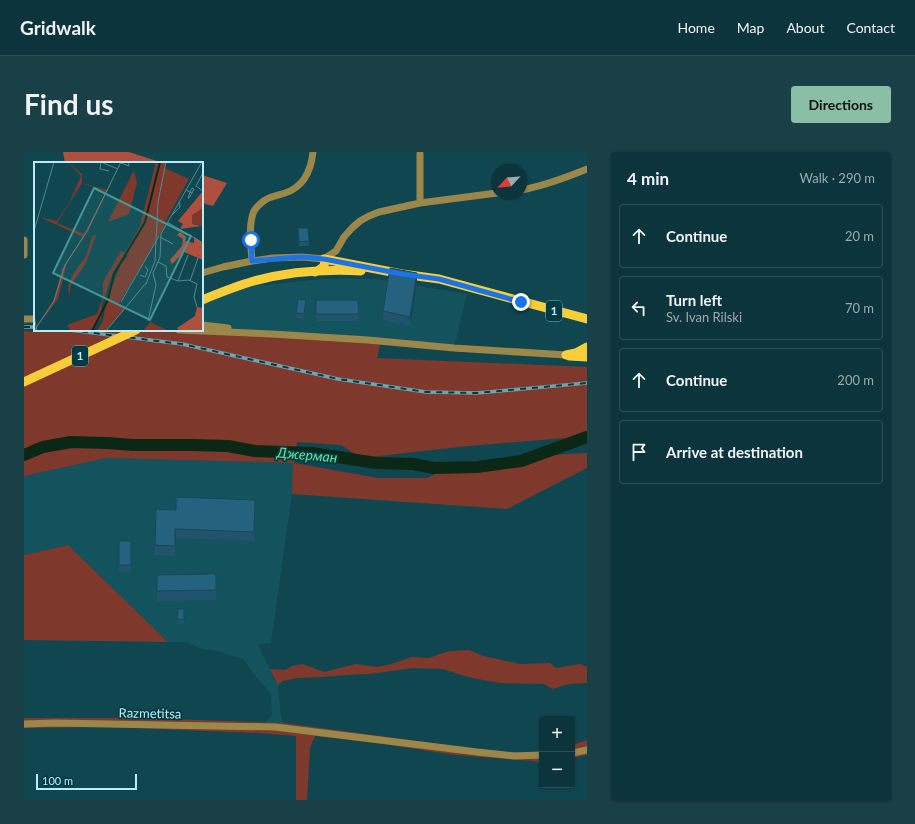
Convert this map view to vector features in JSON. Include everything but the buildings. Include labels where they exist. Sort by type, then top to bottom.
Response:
[{"type":"main road","points":[[315,272],[324,266],[324,259],[402,274]]},
{"type":"main road","name":"1","points":[[203,300],[254,281],[315,272],[345,270],[402,274],[439,279],[587,319]]},
{"type":"main road","points":[[521,302],[583,322],[587,325]]},
{"type":"main road","name":"1","points":[[24,382],[134,331]]},
{"type":"main road","points":[[566,355],[587,347]]},
{"type":"main road","points":[[566,355],[587,357]]},
{"type":"street","points":[[252,261],[251,225],[254,210],[268,198],[296,188],[302,183],[308,175],[313,152]]},
{"type":"street","points":[[420,154],[420,203]]},
{"type":"street","points":[[527,189],[542,186],[587,169]]},
{"type":"street","points":[[203,273],[252,261],[302,257],[324,259],[336,251],[344,238],[360,221],[379,212],[420,203],[491,194]]},
{"type":"street","points":[[24,240],[24,255]]},
{"type":"street","points":[[203,324],[272,334]]},
{"type":"street","points":[[202,331],[368,340],[454,348],[566,355]]},
{"type":"street","name":"Razmetitsa","points":[[24,724],[55,723],[275,727],[514,756],[539,755]]},
{"type":"street","points":[[575,752],[587,750]]},
{"type":"shaded area","points":[[63,152],[129,152],[160,162],[65,162]]},
{"type":"shaded area","points":[[203,175],[227,183],[213,206],[203,203]]},
{"type":"shaded area","points":[[322,279],[376,279],[467,294],[454,348],[272,334],[203,325],[203,300],[235,288]]},
{"type":"shaded area","points":[[24,331],[197,331],[381,341],[377,358],[587,367],[587,439],[566,438],[468,446],[361,458],[341,445],[297,442],[294,463],[378,478],[427,478],[460,462],[587,453],[587,468],[507,509],[292,494],[293,463],[107,458],[24,476]]},
{"type":"shaded area","points":[[107,458],[294,463],[292,494],[271,643],[258,644],[278,685],[281,718],[284,723],[263,723],[269,719],[272,714],[271,694],[243,659],[214,650],[202,649],[187,642],[168,642],[68,545],[24,555],[24,476]]},
{"type":"shaded area","points":[[68,545],[168,642],[24,640],[24,555]]},
{"type":"shaded area","points":[[469,650],[483,656],[520,664],[550,663],[556,668],[580,664],[587,667],[587,683],[569,684],[553,689],[544,684],[500,683],[472,678],[442,669],[413,668],[370,674],[297,678],[283,681],[278,685],[270,669],[285,670],[292,666],[303,664],[324,672],[356,664],[377,667],[412,657],[429,658],[450,651]]},
{"type":"shaded area","points":[[24,718],[141,718],[284,723],[499,752],[539,752],[539,762],[456,755],[315,736],[310,748],[307,800],[296,800],[296,736],[107,727],[24,728]]},
{"type":"shaded area","points":[[587,740],[587,755],[575,757],[575,744]]},
{"type":"waterway","name":"Джерман","points":[[24,455],[43,447],[71,442],[133,445],[191,445],[228,446],[255,451],[312,453],[376,463],[413,464],[434,468],[477,467],[521,461],[587,437]]},
{"type":"railway","points":[[24,327],[34,327]]},
{"type":"railway","points":[[78,331],[182,344],[338,379],[426,392],[477,393],[587,383]]},
{"type":"route","points":[[251,240],[252,261],[273,258],[302,257],[324,259],[402,274],[439,279],[521,302]]}]
